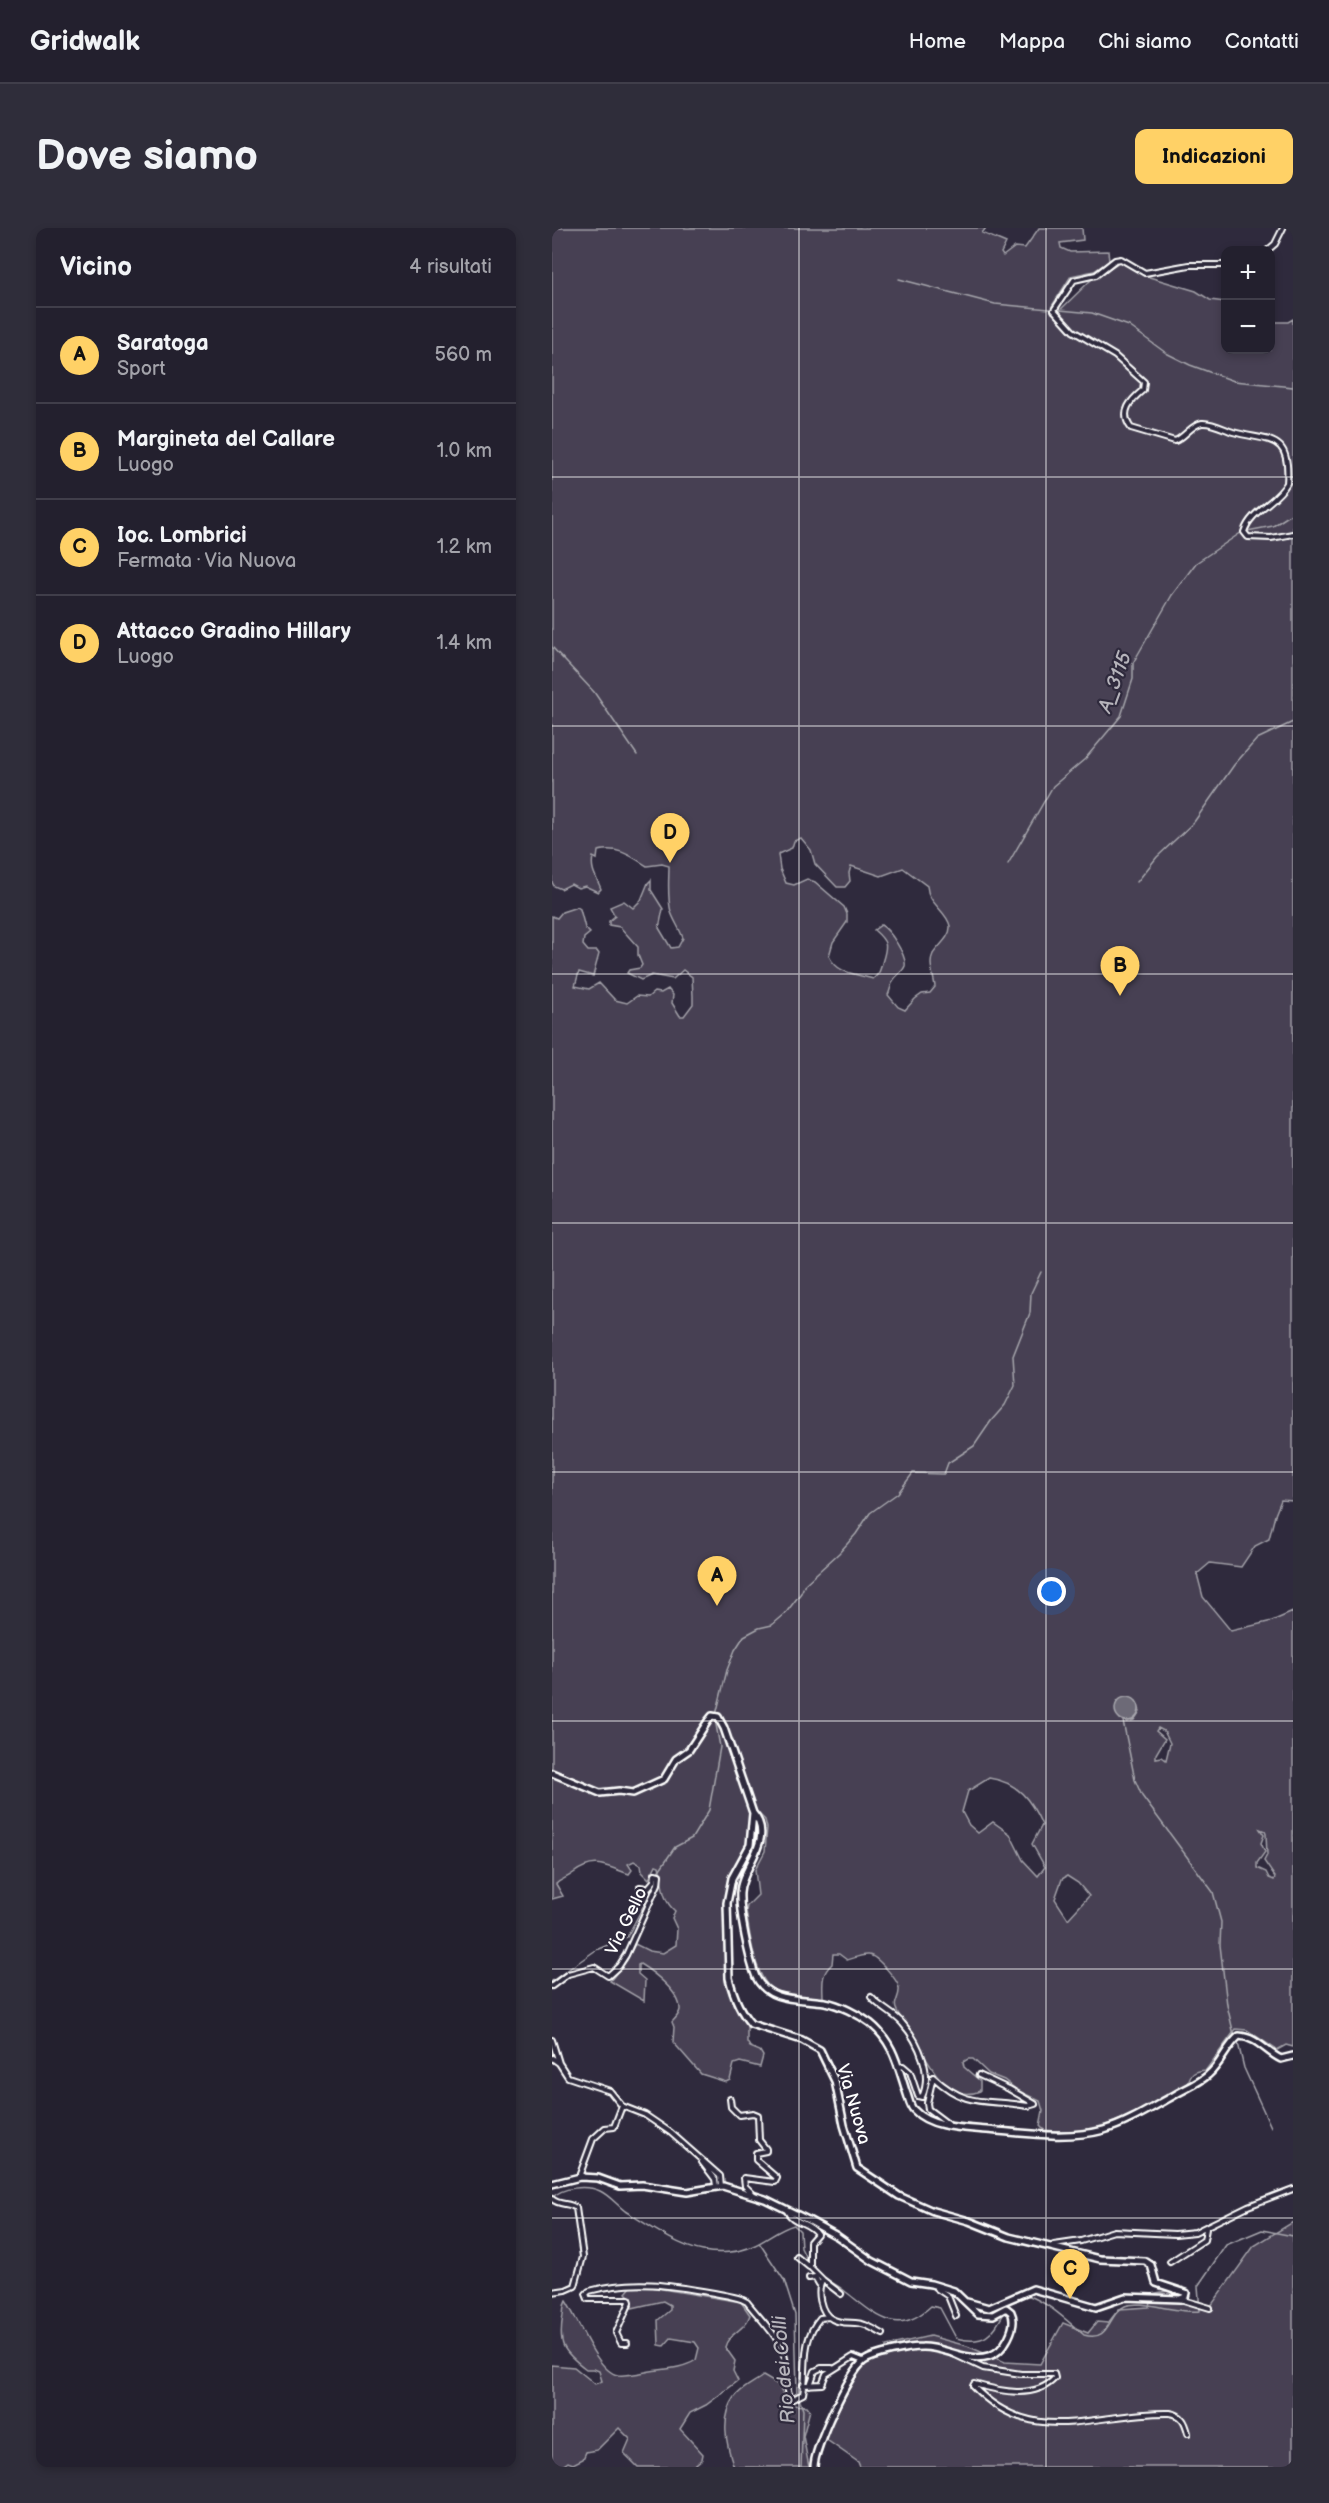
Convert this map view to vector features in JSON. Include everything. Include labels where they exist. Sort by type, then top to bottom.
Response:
[{"type":"street","points":[[1273,246],[1282,228]]},
{"type":"street","points":[[1221,265],[1189,265],[1145,273],[1125,260],[1115,260],[1096,275],[1074,280],[1054,310],[1073,331],[1115,356],[1144,382],[1143,390],[1131,401],[1126,411],[1131,428],[1175,441],[1193,427],[1201,423],[1209,423],[1239,434],[1271,439],[1280,444],[1284,452],[1287,483],[1279,494],[1260,510],[1244,532],[1248,537],[1271,538],[1293,534]]},
{"type":"street","points":[[552,1773],[600,1793],[619,1791],[633,1793],[664,1779],[676,1760],[689,1750],[715,1717],[724,1728],[760,1829],[757,1854],[741,1883],[740,1894],[748,1945],[756,1976],[766,1990],[778,1996],[824,2002],[841,2007],[870,2023],[886,2039],[899,2067],[913,2110],[926,2119],[952,2127],[1064,2135],[1105,2130],[1148,2110],[1207,2076],[1239,2036],[1246,2036],[1259,2043],[1281,2059],[1293,2056]]},
{"type":"street","name":"Via Nuova","points":[[753,1813],[750,1845],[732,1878],[727,1903],[729,1978],[745,2018],[759,2028],[801,2040],[820,2050],[835,2081],[857,2168],[899,2196],[933,2211],[1009,2236],[1100,2259],[1145,2261],[1151,2265],[1156,2283],[1186,2293],[1185,2297],[1180,2300]]},
{"type":"street","name":"Via Gello","points":[[552,1986],[579,1970],[594,1967],[608,1976],[619,1966],[656,1889],[658,1874],[648,1888],[640,1887]]},
{"type":"street","points":[[871,1997],[902,2022],[919,2051],[926,2074],[922,2097],[918,2096],[910,2072],[903,2066],[899,2067]]},
{"type":"street","points":[[552,2040],[559,2063],[568,2077],[610,2091],[622,2106],[645,2115],[670,2132],[702,2160],[705,2168],[719,2186]]},
{"type":"street","points":[[552,2058],[559,2063]]},
{"type":"street","points":[[952,2127],[928,2109],[927,2103],[933,2077],[946,2090],[968,2099],[1028,2106],[1035,2104],[979,2075]]},
{"type":"street","points":[[730,2099],[731,2107],[739,2115],[753,2113],[758,2115],[759,2140],[766,2151],[756,2153],[756,2160],[777,2178],[775,2182],[744,2178],[745,2186],[755,2196]]},
{"type":"street","points":[[585,2177],[580,2174],[593,2139],[602,2129],[614,2127],[622,2106]]},
{"type":"street","points":[[552,2184],[570,2178],[585,2177],[598,2178],[620,2186],[642,2185],[687,2192],[719,2186],[755,2196],[787,2211],[837,2236],[866,2257],[911,2281],[954,2291],[974,2311],[982,2315],[993,2315],[1009,2310],[1013,2326],[999,2350],[989,2356],[975,2357],[923,2346],[863,2361],[820,2441],[814,2467]]},
{"type":"street","points":[[1053,2248],[1054,2245],[1081,2241],[1114,2231],[1175,2234],[1206,2229],[1248,2206],[1293,2189]]},
{"type":"street","points":[[552,2292],[574,2286],[583,2257],[576,2208],[572,2205],[560,2205],[553,2200]]},
{"type":"street","points":[[787,2211],[789,2216],[814,2229],[817,2234],[810,2242],[810,2267]]},
{"type":"street","points":[[1170,2262],[1204,2240],[1206,2229]]},
{"type":"street","points":[[797,2257],[841,2294]]},
{"type":"street","points":[[809,2278],[815,2277],[818,2280],[818,2294],[829,2317]]},
{"type":"street","points":[[819,2286],[823,2280]]},
{"type":"street","points":[[627,2343],[621,2343],[616,2333],[630,2302],[629,2299],[588,2299],[586,2294],[589,2290],[644,2283],[689,2288],[736,2297],[747,2302],[781,2346],[786,2359],[786,2390],[791,2400],[803,2394],[808,2338],[820,2318],[829,2317],[839,2322],[866,2325],[883,2334]]},
{"type":"street","points":[[931,2284],[948,2296],[957,2316]]},
{"type":"street","points":[[967,2302],[989,2308],[1034,2289],[1096,2307],[1125,2297],[1180,2300],[1210,2308]]},
{"type":"street","points":[[950,2353],[983,2368],[1021,2374],[1053,2374],[1055,2378],[1049,2384],[1030,2391],[1012,2391],[974,2384],[977,2390],[989,2399],[1021,2419],[1054,2424],[1170,2413],[1177,2414],[1184,2420],[1188,2433]]},
{"type":"street","points":[[803,2385],[822,2384],[823,2378],[833,2368],[853,2357],[863,2361]]},
{"type":"street","points":[[810,2385],[815,2371],[820,2368],[833,2368]]},
{"type":"shaded area","points":[[552,228],[986,228],[982,233],[1006,243],[1001,253],[1003,256],[1015,247],[1025,248],[1039,228],[1082,228],[1083,240],[1060,243],[1061,248],[1070,252],[1108,251],[1109,261],[1094,271],[1071,276],[1052,306],[1052,313],[1060,310],[1093,278],[1121,261],[1146,276],[1196,291],[1210,300],[1221,301],[1221,354],[1275,354],[1275,322],[1288,322],[1293,319],[1293,1501],[1281,1500],[1269,1539],[1255,1546],[1241,1567],[1210,1563],[1197,1574],[1203,1597],[1231,1631],[1272,1621],[1293,1612],[1293,2047],[1286,2045],[1277,2050],[1247,2030],[1236,2029],[1206,2070],[1194,2073],[1188,2084],[1152,2104],[1120,2120],[1103,2125],[1066,2131],[1044,2130],[1040,2126],[1043,2111],[1040,2101],[989,2074],[973,2059],[963,2062],[964,2067],[980,2081],[980,2091],[967,2094],[956,2091],[937,2075],[897,2011],[895,2005],[898,1985],[892,1975],[873,1956],[864,1955],[847,1960],[839,1954],[833,1954],[832,1964],[824,1976],[823,1999],[788,1995],[769,1987],[754,1956],[746,1911],[747,1906],[758,1895],[755,1870],[765,1851],[767,1828],[765,1820],[756,1811],[750,1813],[746,1848],[730,1875],[723,1906],[726,1935],[725,1982],[731,2000],[747,2025],[747,2042],[763,2056],[760,2067],[740,2062],[734,2064],[730,2080],[726,2082],[701,2074],[673,2042],[672,2022],[680,2010],[679,2003],[671,1990],[659,1978],[640,1964],[638,1965],[638,1974],[645,1980],[644,2001],[610,1981],[627,1960],[635,1944],[649,1951],[663,1953],[676,1945],[677,1929],[672,1918],[675,1911],[665,1896],[659,1866],[656,1865],[649,1879],[642,1872],[641,1865],[634,1861],[628,1864],[632,1870],[629,1874],[606,1866],[594,1864],[587,1866],[556,1884],[563,1896],[552,1899],[552,916],[557,918],[562,912],[577,907],[580,909],[585,928],[590,933],[584,938],[583,945],[588,951],[597,951],[599,954],[593,976],[579,972],[575,986],[589,989],[599,983],[615,1000],[627,1003],[637,996],[648,997],[654,992],[661,993],[668,989],[673,995],[672,1003],[680,1016],[684,1016],[693,1004],[692,977],[683,970],[673,979],[652,975],[641,980],[627,973],[642,965],[638,947],[620,927],[609,925],[609,921],[615,916],[610,907],[624,901],[633,908],[641,900],[651,880],[651,890],[663,909],[659,928],[671,948],[678,947],[683,938],[670,906],[669,866],[662,864],[647,866],[618,851],[598,851],[597,859],[593,857],[592,862],[601,889],[598,892],[585,886],[578,888],[571,884],[561,889],[554,886],[552,882]],"holes":[[[801,838],[811,850],[815,864],[837,887],[845,887],[850,881],[851,866],[881,876],[903,868],[927,886],[931,898],[950,926],[946,938],[933,954],[931,966],[935,987],[930,993],[922,994],[905,1010],[898,1007],[888,995],[893,981],[904,968],[905,962],[897,944],[881,925],[874,930],[882,938],[886,949],[877,976],[873,979],[837,967],[829,956],[833,942],[847,922],[844,907],[815,882],[807,879],[794,885],[786,883],[780,869],[778,854],[792,848],[794,841]],[[1129,1698],[1136,1701],[1140,1711],[1134,1720],[1127,1722],[1120,1719],[1116,1711]],[[1158,1728],[1164,1731],[1170,1743],[1166,1760],[1162,1757],[1156,1758],[1165,1739],[1156,1731]],[[989,1778],[1016,1788],[1028,1800],[1042,1825],[1032,1844],[1045,1867],[1038,1876],[1023,1860],[1010,1834],[993,1822],[978,1833],[969,1825],[962,1812],[968,1791]],[[1260,1829],[1266,1834],[1267,1855],[1264,1861],[1275,1877],[1274,1880],[1269,1878],[1266,1872],[1257,1868],[1257,1863],[1265,1852],[1261,1843],[1264,1835]],[[1067,1876],[1078,1883],[1089,1896],[1068,1919],[1055,1899],[1062,1879]]]},
{"type":"shaded area","points":[[1127,1697],[1136,1700],[1139,1709],[1136,1718],[1127,1721],[1118,1718],[1115,1709],[1118,1700]]},
{"type":"shaded area","points":[[1293,2222],[1293,2467],[860,2467],[858,2462],[824,2438],[857,2373],[874,2357],[885,2358],[886,2346],[930,2336],[967,2346],[1005,2362],[1040,2364],[1063,2323],[1088,2333],[1097,2322],[1108,2323],[1119,2309],[1149,2307],[1151,2294],[1172,2290],[1186,2303],[1211,2306],[1254,2246]]},
{"type":"shaded area","points":[[631,2287],[650,2287],[741,2302],[750,2315],[744,2325],[729,2338],[725,2347],[735,2361],[733,2371],[738,2381],[706,2405],[690,2413],[680,2429],[703,2454],[702,2459],[692,2467],[638,2467],[624,2453],[630,2439],[619,2428],[597,2450],[586,2452],[583,2459],[573,2464],[568,2462],[561,2467],[552,2467],[552,2365],[574,2367],[595,2384],[602,2381],[599,2371],[586,2369],[567,2352],[564,2346],[561,2333],[566,2301],[588,2343],[610,2372],[618,2375],[631,2375],[680,2366],[696,2360],[699,2348],[695,2342],[671,2338],[664,2346],[659,2345],[658,2320],[670,2310],[670,2305],[663,2301],[632,2308],[631,2298],[626,2293]]},
{"type":"shaded area","points":[[763,2376],[777,2384],[791,2405],[807,2406],[810,2410],[803,2436],[809,2467],[734,2467],[727,2440],[727,2414],[738,2394]]},
{"type":"waterway","points":[[899,279],[995,304],[1092,313],[1129,326],[1166,353],[1190,365],[1234,381],[1293,387]]},
{"type":"waterway","name":"A_3115","points":[[1008,864],[1053,786],[1085,759],[1121,716],[1133,679],[1133,663],[1172,595],[1196,563],[1242,532],[1273,526],[1293,513]]},
{"type":"waterway","points":[[552,647],[594,692],[637,755]]},
{"type":"waterway","points":[[1137,882],[1157,857],[1194,822],[1234,765],[1257,739],[1293,722]]},
{"type":"waterway","points":[[716,1715],[727,1670],[744,1636],[759,1628],[772,1625],[785,1614],[805,1584],[839,1553],[870,1513],[898,1493],[913,1473],[944,1474],[948,1463],[974,1446],[1005,1405],[1015,1385],[1013,1356],[1030,1313],[1031,1293],[1041,1272]]},
{"type":"waterway","points":[[658,1872],[675,1847],[692,1838],[709,1810],[720,1747],[715,1719]]},
{"type":"waterway","points":[[1123,1721],[1135,1780],[1142,1796],[1213,1892],[1221,1922],[1220,1945],[1227,2005],[1234,2035]]},
{"type":"waterway","points":[[552,1981],[596,1950],[627,1937],[657,1880]]},
{"type":"waterway","points":[[1238,2043],[1244,2068],[1271,2127]]},
{"type":"waterway","points":[[552,2198],[562,2191],[574,2188],[600,2191],[625,2211],[663,2234],[694,2249],[709,2252],[741,2250],[758,2244],[794,2225],[800,2231],[801,2248],[809,2264]]},
{"type":"waterway","points":[[1008,2306],[1011,2302],[1027,2295],[1050,2307],[1084,2335],[1093,2336],[1104,2331],[1119,2310],[1132,2304],[1200,2311],[1198,2286],[1226,2245],[1262,2230],[1293,2236]]},
{"type":"waterway","name":"Rio dei Colli","points":[[760,2244],[784,2280],[795,2315],[797,2392],[803,2410],[801,2467]]},
{"type":"waterway","points":[[819,2274],[887,2320],[908,2321],[919,2316],[931,2306],[940,2308],[956,2338],[966,2340],[981,2339],[987,2336],[1006,2310]]},
{"type":"place","name":"Attacco Gradino Hillary","points":[[670,863]]},
{"type":"place","name":"Margineta del Callare","points":[[1120,996]]},
{"type":"place","name":"Saratoga","points":[[717,1606]]},
{"type":"place","name":"Ioc. Lombrici","points":[[1070,2299]]}]
